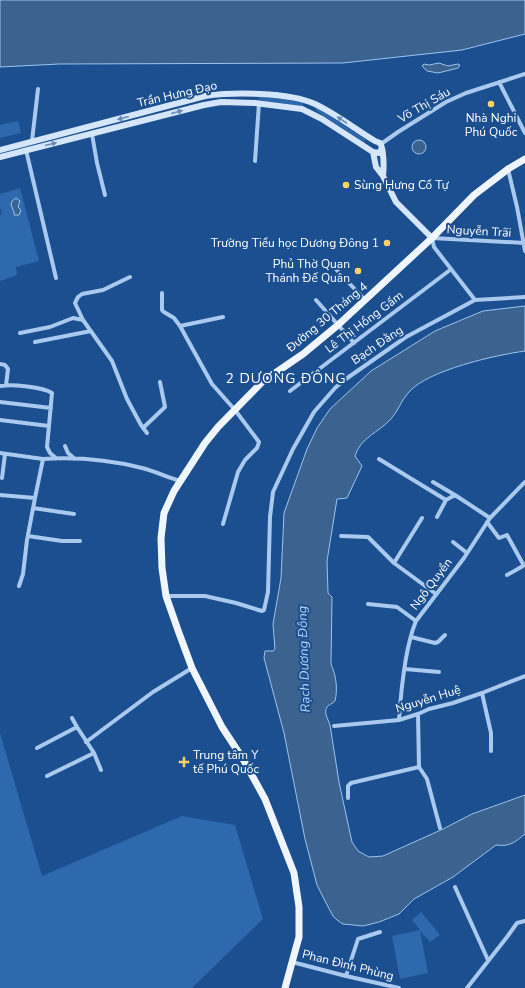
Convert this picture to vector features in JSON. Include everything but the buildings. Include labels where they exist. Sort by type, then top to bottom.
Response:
[{"type":"main road","name":"Trần Hưng Đạo","points":[[0,150],[205,96],[219,94],[256,94],[294,97],[328,111],[375,141]]},
{"type":"main road","points":[[256,94],[257,103]]},
{"type":"main road","name":"Trần Hưng Đạo","points":[[0,157],[204,105],[222,102],[292,106],[310,112],[372,152]]},
{"type":"main road","points":[[310,112],[314,104]]},
{"type":"main road","points":[[90,126],[92,134]]},
{"type":"main road","points":[[32,141],[33,148]]},
{"type":"main road","points":[[383,176],[384,166],[381,147],[378,142],[375,141],[371,145],[376,167],[383,176],[396,202],[432,238]]},
{"type":"main road","points":[[372,152],[378,153],[381,147]]},
{"type":"main road","name":"Đường 30 Tháng 4","points":[[285,986],[299,937],[299,908],[294,873],[265,799],[243,759],[222,727],[192,668],[166,596],[160,538],[166,507],[180,481],[205,443],[218,427],[262,382],[303,354],[338,325],[432,238],[474,195],[525,159]]},
{"type":"street","name":"Võ Thị Sáu","points":[[381,147],[398,132],[446,102],[525,74]]},
{"type":"street","points":[[499,82],[525,133]]},
{"type":"street","points":[[32,141],[38,89]]},
{"type":"street","points":[[255,161],[257,103]]},
{"type":"street","points":[[92,134],[105,195]]},
{"type":"street","points":[[26,150],[56,278]]},
{"type":"street","points":[[508,170],[517,206],[525,252]]},
{"type":"street","points":[[432,238],[434,247],[450,270],[475,300]]},
{"type":"street","name":"Nguyễn Trãi","points":[[432,238],[524,243]]},
{"type":"street","points":[[332,265],[365,300]]},
{"type":"street","name":"Lê Thị Hồng Gấm","points":[[290,391],[450,270]]},
{"type":"street","points":[[130,277],[103,290],[82,294],[78,297],[75,303],[88,328],[91,330],[112,361],[127,399],[143,428],[147,432]]},
{"type":"street","points":[[162,293],[162,310],[174,318],[180,326],[212,384],[235,410],[259,442],[257,448],[245,460],[238,472],[223,524]]},
{"type":"street","name":"Bạch Đằng","points":[[166,596],[205,596],[262,611],[264,610],[268,592],[270,517],[273,492],[293,449],[314,412],[334,388],[406,337],[475,300],[525,297]]},
{"type":"street","points":[[316,300],[354,343]]},
{"type":"street","points":[[180,326],[223,317]]},
{"type":"street","points":[[20,332],[50,327],[73,318],[83,320]]},
{"type":"street","points":[[35,342],[91,330]]},
{"type":"street","points":[[0,364],[5,365],[8,369],[6,385]]},
{"type":"street","points":[[143,428],[165,407],[160,382]]},
{"type":"street","points":[[0,386],[6,385],[48,390],[52,393],[47,447],[50,453],[57,458]]},
{"type":"street","points":[[0,402],[51,408]]},
{"type":"street","points":[[0,420],[49,426]]},
{"type":"street","points":[[66,446],[68,453],[75,459]]},
{"type":"street","points":[[2,478],[2,454],[43,459],[57,458],[116,463],[143,468],[180,481]]},
{"type":"street","points":[[19,586],[25,561],[28,536],[43,459]]},
{"type":"street","points":[[379,459],[446,500]]},
{"type":"street","points":[[433,482],[454,495],[488,520],[499,538],[507,535],[523,564],[523,566],[507,575]]},
{"type":"street","name":"Ngô Quyền","points":[[399,720],[405,669],[411,637],[416,621],[467,553],[488,520],[525,482]]},
{"type":"street","points":[[0,495],[35,498]]},
{"type":"street","points":[[437,517],[446,500],[454,495]]},
{"type":"street","points":[[33,508],[74,514]]},
{"type":"street","points":[[394,563],[422,518]]},
{"type":"street","points":[[28,536],[62,541],[80,541]]},
{"type":"street","points":[[341,536],[368,537],[394,563],[436,594]]},
{"type":"street","points":[[453,542],[467,553]]},
{"type":"street","points":[[368,604],[397,607],[416,621]]},
{"type":"street","points":[[411,637],[436,644],[444,635]]},
{"type":"street","points":[[86,742],[153,692],[192,668]]},
{"type":"street","points":[[405,669],[439,672]]},
{"type":"street","name":"Nguyễn Huệ","points":[[334,726],[399,720],[482,693],[525,676]]},
{"type":"street","points":[[482,693],[490,727],[491,752]]},
{"type":"street","points":[[418,714],[419,767],[427,779],[440,828]]},
{"type":"street","points":[[72,718],[86,742],[94,752],[101,770]]},
{"type":"street","points":[[37,748],[77,728]]},
{"type":"street","points":[[47,776],[94,752]]},
{"type":"street","points":[[348,798],[348,786],[351,783],[419,767]]},
{"type":"street","points":[[454,887],[488,960]]},
{"type":"street","points":[[467,988],[508,937],[517,923],[525,920]]},
{"type":"street","points":[[346,976],[358,939],[380,932]]},
{"type":"street","name":"Phan Đình Phùng","points":[[292,962],[399,988]]},
{"type":"shaded area","points":[[259,97],[284,99],[303,103],[303,106],[258,100]]},
{"type":"shaded area","points":[[316,107],[366,140],[364,142],[315,110]]},
{"type":"shaded area","points":[[18,121],[21,133],[0,138],[0,125]]},
{"type":"shaded area","points":[[20,188],[39,261],[16,267],[17,275],[0,281],[0,215],[2,214],[0,208],[0,194]]},
{"type":"shaded area","points":[[0,733],[42,876],[182,816],[235,825],[263,919],[192,988],[0,988]]},
{"type":"shaded area","points":[[421,912],[440,935],[430,942],[420,931],[428,973],[400,979],[392,936],[420,930],[412,920]]},
{"type":"water","points":[[0,0],[525,0],[525,34],[462,50],[343,63],[59,64],[0,67]]},
{"type":"water","points":[[439,63],[448,66],[460,65],[458,68],[438,73],[427,71],[422,66],[424,64],[429,65]]},
{"type":"water","points":[[419,140],[424,142],[426,147],[424,152],[419,154],[414,152],[412,147],[414,142]]},
{"type":"water","points":[[16,198],[20,201],[18,207],[21,210],[19,215],[14,215],[11,205],[12,201]]},
{"type":"water","name":"Rạch Dương Đông","points":[[525,306],[525,351],[497,356],[446,370],[418,384],[406,395],[390,420],[365,440],[357,450],[355,456],[362,466],[347,498],[337,499],[327,561],[328,593],[332,597],[331,664],[335,677],[336,692],[335,701],[327,707],[326,712],[330,725],[339,782],[352,842],[358,851],[369,857],[383,856],[472,814],[525,795],[525,834],[509,845],[496,845],[453,877],[414,899],[399,914],[379,922],[363,926],[343,924],[333,916],[317,885],[305,839],[284,733],[264,658],[265,651],[273,651],[275,649],[273,624],[281,578],[284,513],[307,449],[317,428],[330,409],[371,371],[435,331],[483,311]]},
{"type":"place","name":"Nhà Nghỉ Phú Quốc","points":[[491,104]]},
{"type":"place","name":"Sùng Hưng Cổ Tự","points":[[346,185]]},
{"type":"place","name":"Trường Tiểu học Dương Đông 1","points":[[387,243]]},
{"type":"place","name":"Phủ Thờ Quan Thánh Đế Quân","points":[[358,271]]},
{"type":"place","name":"Trung tâm Y tế Phú Quốc","points":[[184,762]]},
{"type":"district","name":"2 DƯƠNG ĐÔNG","points":[[286,378]]}]
